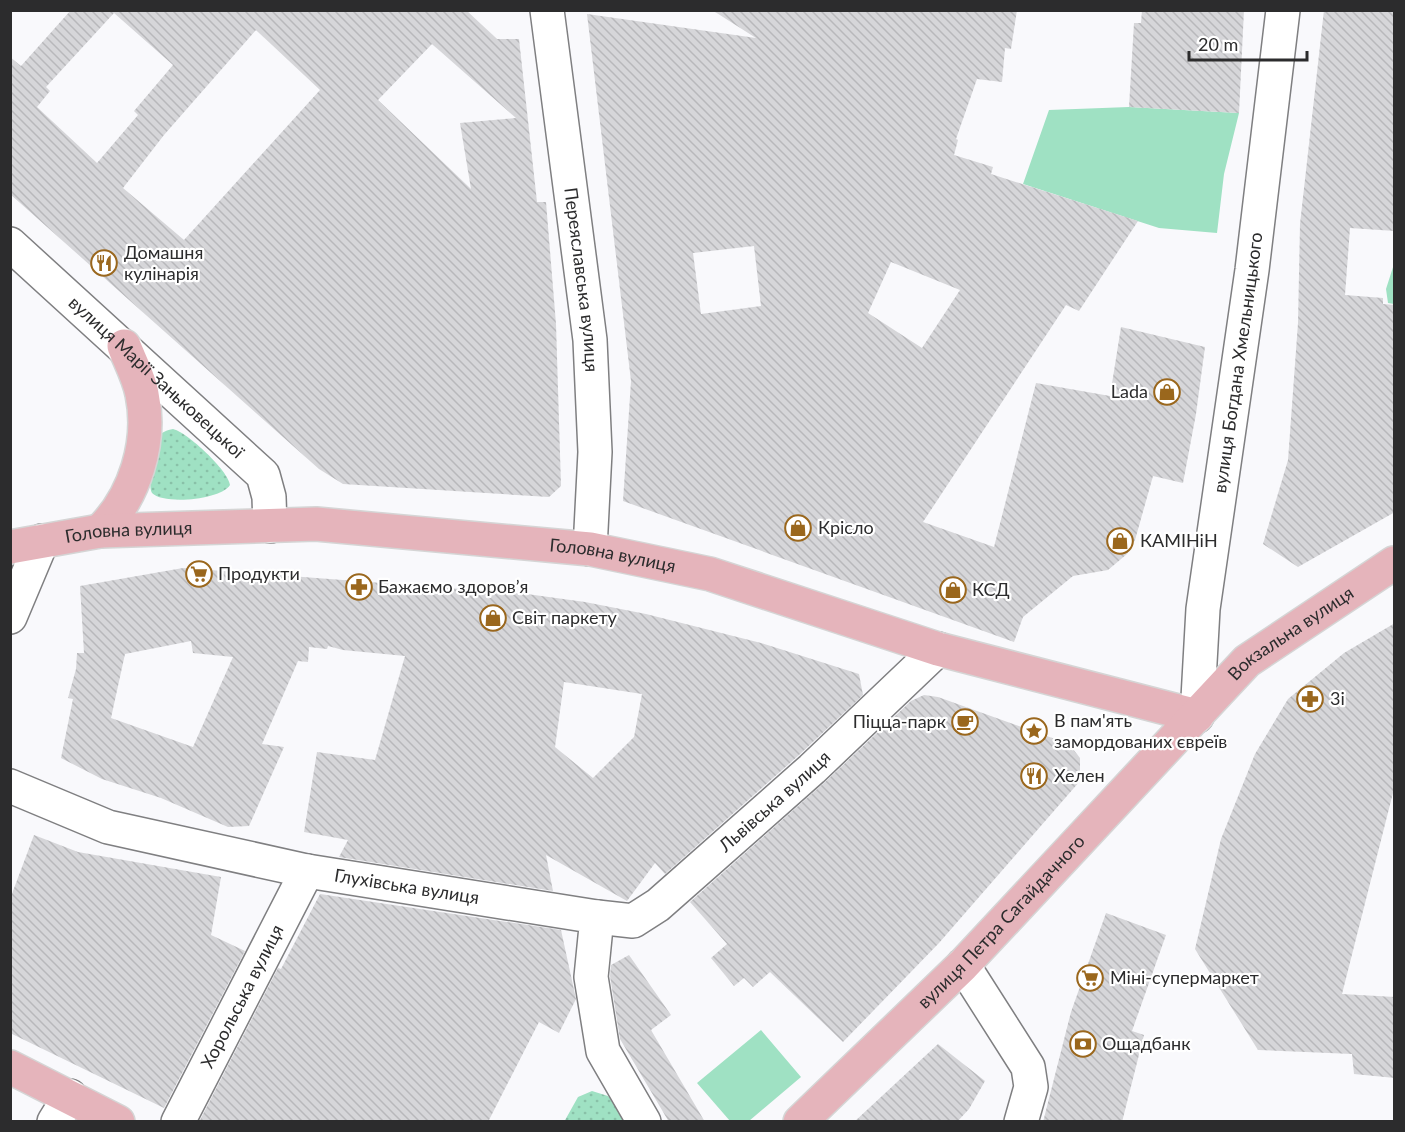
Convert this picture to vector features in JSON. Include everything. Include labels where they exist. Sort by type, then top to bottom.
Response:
[{"type":"main road","points":[[99,531],[116,514],[131,487],[137,473],[142,442],[142,391],[124,346]]},
{"type":"main road","name":"Головна вулиця","points":[[26,544],[99,531],[316,524],[590,549],[710,574],[938,649],[1197,716]]},
{"type":"main road","name":"Вокзальна вулиця","points":[[1197,716],[1247,661],[1395,563]]},
{"type":"main road","name":"вулиця Петра Сагайдачного","points":[[800,1122],[963,964],[1197,716]]},
{"type":"main road","points":[[10,1067],[62,1109],[118,1122]]},
{"type":"street","name":"Переяславська вулиця","points":[[547,10],[590,340],[595,452],[590,549]]},
{"type":"street","name":"вулиця Богдана Хмельницького","points":[[1197,716],[1203,609],[1252,270],[1283,10]]},
{"type":"street","name":"вулиця Марії Заньковецької","points":[[10,244],[263,475],[269,497],[270,526]]},
{"type":"street","points":[[10,617],[26,544]]},
{"type":"street","name":"Львівська вулиця","points":[[597,917],[633,921],[658,905],[812,769],[938,649]]},
{"type":"street","name":"Глухівська вулиця","points":[[10,786],[108,827],[307,871],[597,917]]},
{"type":"street","name":"Хорольська вулиця","points":[[178,1122],[307,871]]},
{"type":"street","points":[[597,917],[591,977],[603,1051],[644,1122]]},
{"type":"street","points":[[963,964],[1028,1067],[1031,1087],[1021,1122]]},
{"type":"green space","points":[[1129,107],[1239,113],[1224,174],[1217,233],[1159,228],[1023,184],[1049,110]]},
{"type":"green space","points":[[1394,264],[1394,304],[1388,303],[1386,289]]},
{"type":"green space","points":[[173,429],[188,437],[223,471],[230,485],[225,490],[204,497],[179,500],[158,497],[152,493],[151,475],[156,442],[162,433]]},
{"type":"green space","points":[[761,1030],[801,1077],[749,1121],[730,1121],[697,1083]]},
{"type":"green space","points":[[592,1091],[608,1096],[630,1122],[564,1122],[578,1097]]},
{"type":"building","points":[[71,10],[466,10],[497,39],[519,39],[537,202],[546,202],[556,324],[561,486],[549,497],[343,484],[319,469],[10,194],[10,57],[21,66]],"holes":[[[114,13],[173,65],[134,111],[138,115],[97,163],[37,107],[50,91],[46,87]],[[256,30],[320,90],[184,240],[123,188],[164,135]],[[432,44],[516,118],[460,123],[471,189],[378,100]]]},
{"type":"building","points":[[712,10],[1017,10],[1011,49],[1005,48],[1002,82],[977,79],[956,139],[958,140],[954,155],[993,167],[991,174],[1138,221],[1079,311],[1066,305],[923,522],[994,547],[1036,383],[1110,396],[1121,327],[1205,347],[1196,414],[1183,483],[1153,476],[1135,540],[1127,554],[1108,570],[1073,576],[1023,617],[1014,642],[623,501],[631,381],[587,14],[756,38]],"holes":[[[754,246],[761,306],[701,314],[693,253]],[[891,262],[960,290],[922,348],[868,313]]]},
{"type":"building","points":[[1142,10],[1244,10],[1239,113],[1129,107],[1134,23],[1141,23]]},
{"type":"building","points":[[1324,10],[1395,10],[1395,231],[1350,228],[1345,295],[1383,298],[1383,304],[1395,305],[1395,512],[1298,567],[1263,544],[1288,460],[1298,323],[1300,224]]},
{"type":"building","points":[[183,568],[527,594],[585,602],[646,614],[761,643],[859,674],[863,695],[665,874],[655,863],[627,901],[546,855],[553,891],[339,857],[348,840],[304,832],[317,752],[375,760],[405,656],[343,650],[328,646],[327,649],[309,647],[308,662],[298,661],[262,744],[284,747],[249,826],[228,827],[161,798],[102,779],[61,758],[73,699],[68,698],[76,669],[77,653],[84,653],[80,586]],"holes":[[[191,641],[193,653],[233,657],[193,747],[111,718],[125,654]],[[564,682],[642,694],[634,737],[593,778],[555,747]]]},
{"type":"building","points":[[1395,623],[1395,785],[1342,994],[1395,997],[1395,1078],[1354,1074],[1352,1054],[1258,1050],[1195,949],[1221,839],[1255,754],[1288,699],[1344,653]]},
{"type":"building","points":[[924,695],[938,697],[1069,744],[1080,758],[1080,781],[939,943],[843,1042],[770,972],[753,987],[744,978],[734,986],[711,958],[727,944],[690,902],[824,783],[911,701]]},
{"type":"building","points":[[34,835],[78,852],[221,877],[211,935],[245,951],[164,1108],[10,1033],[10,899]]},
{"type":"building","points":[[320,894],[561,930],[576,999],[559,1033],[539,1022],[488,1122],[199,1122],[278,968],[281,969]]},
{"type":"building","points":[[1106,913],[1166,935],[1132,1031],[1144,1035],[1122,1122],[1043,1122],[1071,1012]]},
{"type":"building","points":[[629,955],[671,1015],[651,1030],[705,1122],[669,1122],[620,1039],[610,976],[611,965]]},
{"type":"building","points":[[938,1044],[985,1081],[969,1109],[957,1122],[854,1122]]},
{"type":"place","name":"Домашня кулінарія","points":[[104,263]]},
{"type":"place","name":"Lada","points":[[1167,392]]},
{"type":"place","name":"Крісло","points":[[798,528]]},
{"type":"place","name":"КАМІНіН","points":[[1120,541]]},
{"type":"place","name":"Продукти","points":[[199,574]]},
{"type":"place","name":"Бажаємо здоровʼя","points":[[359,587]]},
{"type":"place","name":"КСД","points":[[953,590]]},
{"type":"place","name":"Світ паркету","points":[[493,618]]},
{"type":"place","name":"3і","points":[[1310,699]]},
{"type":"place","name":"Піцца-парк","points":[[965,722]]},
{"type":"place","name":"В пам'ять замордованих євреїв","points":[[1034,731]]},
{"type":"place","name":"Хелен","points":[[1034,776]]},
{"type":"place","name":"Міні-супермаркет","points":[[1090,978]]},
{"type":"place","name":"Ощадбанк","points":[[1083,1044]]}]
